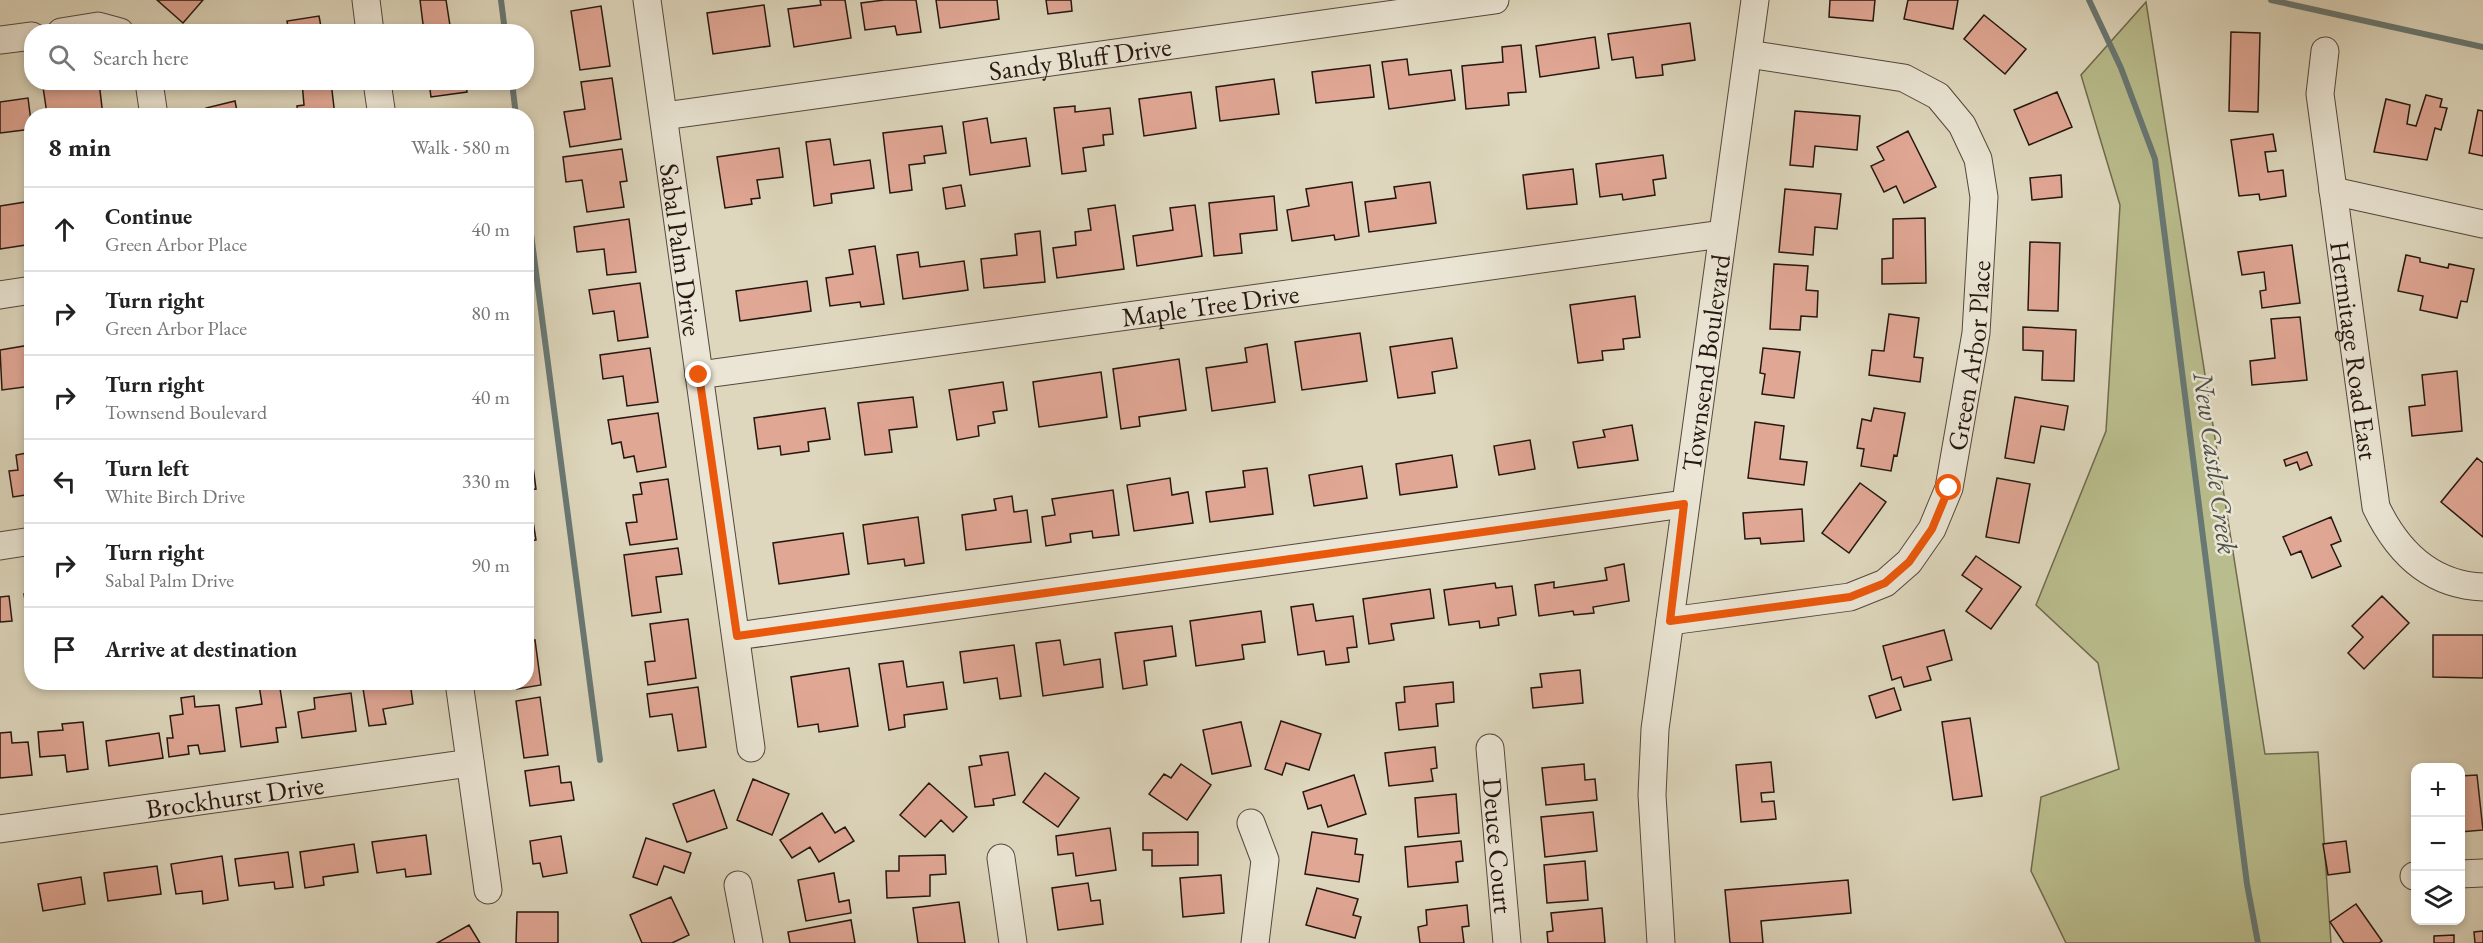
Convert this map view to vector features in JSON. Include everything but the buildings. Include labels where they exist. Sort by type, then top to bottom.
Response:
[{"type":"street","points":[[366,0],[369,24]]},
{"type":"street","name":"Sabal Palm Drive","points":[[647,0],[751,748]]},
{"type":"street","name":"Sandy Bluff Drive","points":[[664,116],[1495,0]]},
{"type":"street","name":"Townsend Boulevard","points":[[1661,943],[1652,795],[1655,729],[1684,504],[1755,0]]},
{"type":"street","points":[[0,40],[24,37]]},
{"type":"street","name":"Hermitage Road East","points":[[2325,51],[2320,94],[2376,507],[2389,534],[2404,552],[2422,567],[2448,579],[2483,587]]},
{"type":"street","name":"Green Arbor Place","points":[[1670,621],[1850,597],[1885,583],[1909,562],[1932,529],[1949,488],[1976,333],[1984,197],[1978,159],[1962,125],[1938,96],[1904,78],[1748,54]]},
{"type":"street","points":[[150,90],[153,108]]},
{"type":"street","points":[[378,90],[381,108]]},
{"type":"street","points":[[2333,191],[2483,224]]},
{"type":"street","name":"Maple Tree Drive","points":[[699,375],[1722,234]]},
{"type":"street","points":[[0,295],[24,291]]},
{"type":"street","points":[[737,636],[1684,504]]},
{"type":"street","points":[[0,546],[24,542]]},
{"type":"street","points":[[460,690],[488,890]]},
{"type":"street","name":"Deuce Court","points":[[1490,748],[1507,943]]},
{"type":"street","name":"Brockhurst Drive","points":[[0,829],[470,763]]},
{"type":"street","points":[[1251,823],[1265,860],[1255,943]]},
{"type":"street","points":[[1000,858],[1013,943]]},
{"type":"street","points":[[2465,874],[2483,873]]},
{"type":"street","points":[[738,885],[749,943]]},
{"type":"green space","points":[[2146,2],[2265,754],[2318,752],[2331,943],[2066,943],[2031,871],[2041,797],[2119,769],[2098,663],[2036,605],[2106,431],[2120,205],[2081,75]]},
{"type":"waterway","points":[[501,0],[504,24]]},
{"type":"waterway","name":"New Castle Creek","points":[[2089,0],[2121,68],[2155,159],[2247,884],[2258,943]]},
{"type":"waterway","points":[[2271,0],[2483,47]]},
{"type":"waterway","points":[[513,90],[515,108]]},
{"type":"waterway","points":[[534,257],[600,760]]},
{"type":"route","points":[[699,375],[737,636],[1684,504],[1670,621],[1850,597],[1885,583],[1909,562],[1932,529],[1949,488]]}]
